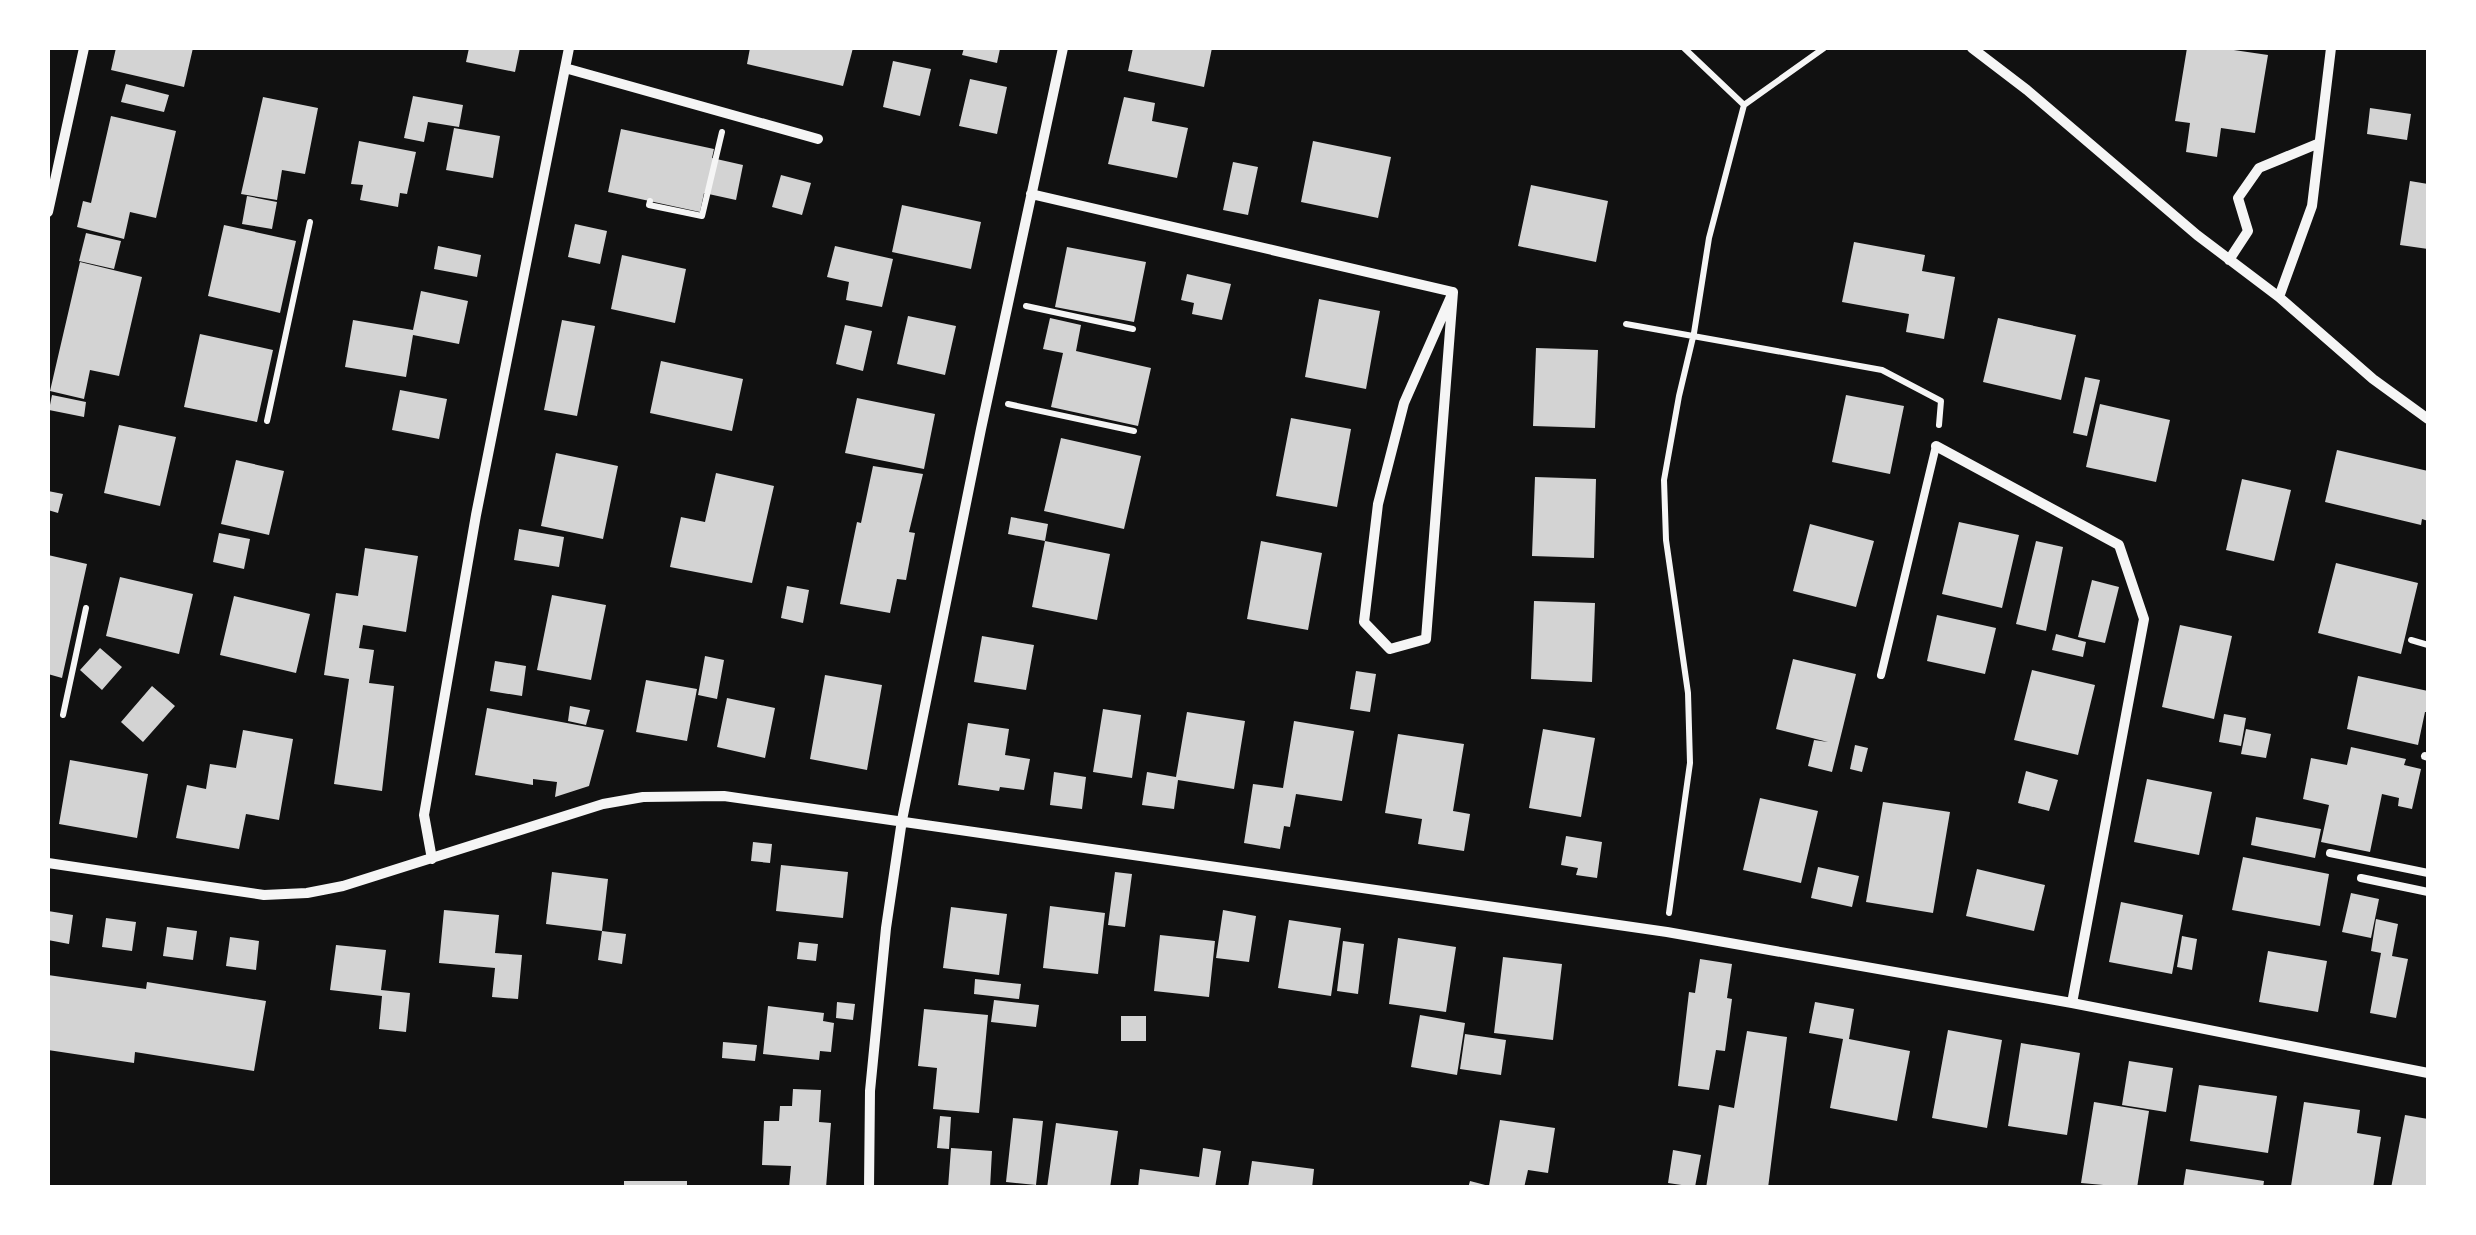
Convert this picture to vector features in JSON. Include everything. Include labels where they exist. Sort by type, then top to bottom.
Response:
[{"type":"street","points":[[48,212],[84,48]]},
{"type":"street","points":[[432,859],[424,816],[476,515],[569,48]]},
{"type":"street","points":[[869,1188],[870,1091],[886,928],[902,820],[1062,48]]},
{"type":"street","points":[[1972,48],[2279,297],[2374,380],[2428,419]]},
{"type":"street","points":[[2279,297],[2312,206],[2331,48]]},
{"type":"street","points":[[565,68],[818,139]]},
{"type":"street","points":[[2229,260],[2248,231],[2238,198],[2260,168],[2317,144]]},
{"type":"street","points":[[1031,194],[1453,292]]},
{"type":"street","points":[[1453,292],[1426,640],[1390,649],[1364,622],[1378,504],[1404,403],[1453,292]]},
{"type":"street","points":[[1936,446],[2119,545],[2144,618],[2072,1003]]},
{"type":"street","points":[[48,864],[284,895],[326,890],[558,817],[643,797],[724,796],[1667,932],[2072,1003],[2428,1073]]},
{"type":"lane","points":[[1881,674],[1936,446]]},
{"type":"lane","points":[[2330,852],[2428,873]]},
{"type":"lane","points":[[2361,878],[2428,892]]},
{"type":"path","points":[[1684,48],[1744,105]]},
{"type":"path","points":[[1667,932],[1690,763],[1688,694],[1666,540],[1664,480],[1694,333],[1708,238],[1744,105],[1824,48]]},
{"type":"path","points":[[650,201],[649,205],[702,216],[726,113]]},
{"type":"path","points":[[267,421],[310,222]]},
{"type":"path","points":[[1008,302],[1133,329]]},
{"type":"path","points":[[1626,324],[1694,333],[1882,370],[1941,401],[1936,446]]},
{"type":"path","points":[[988,400],[1134,431]]},
{"type":"path","points":[[63,716],[86,608]]},
{"type":"path","points":[[2411,640],[2428,645]]},
{"type":"building","points":[[116,48],[193,48],[184,87],[111,70]]},
{"type":"building","points":[[469,48],[520,48],[515,72],[466,62]]},
{"type":"building","points":[[750,48],[853,48],[843,86],[747,64]]},
{"type":"building","points":[[964,48],[1000,49],[997,63],[962,55]]},
{"type":"building","points":[[1133,48],[1212,48],[1204,87],[1128,71]]},
{"type":"building","points":[[2187,48],[2268,55],[2255,133],[2221,128],[2217,157],[2186,152],[2190,123],[2175,121]]},
{"type":"building","points":[[893,61],[931,69],[920,116],[883,107]]},
{"type":"building","points":[[970,79],[1007,87],[997,134],[959,126]]},
{"type":"building","points":[[126,84],[169,95],[164,112],[121,102]]},
{"type":"building","points":[[413,96],[463,105],[459,127],[428,122],[424,142],[404,138]]},
{"type":"building","points":[[263,97],[318,108],[305,174],[282,170],[277,200],[241,194]]},
{"type":"building","points":[[1124,97],[1155,103],[1152,121],[1188,128],[1177,178],[1108,164]]},
{"type":"building","points":[[2370,108],[2411,114],[2407,140],[2367,134]]},
{"type":"building","points":[[111,116],[176,131],[156,218],[130,212],[124,239],[77,227],[83,201],[91,203]]},
{"type":"building","points":[[454,128],[500,136],[493,178],[446,170]]},
{"type":"building","points":[[621,129],[714,149],[712,158],[743,165],[736,200],[704,193],[700,212],[608,192]]},
{"type":"building","points":[[359,141],[416,152],[407,194],[400,193],[398,207],[360,200],[363,185],[351,184]]},
{"type":"building","points":[[1313,141],[1391,157],[1378,218],[1301,202]]},
{"type":"building","points":[[1233,162],[1258,167],[1248,215],[1223,210]]},
{"type":"building","points":[[781,175],[811,183],[802,215],[772,207]]},
{"type":"building","points":[[2410,181],[2428,184],[2428,249],[2400,245]]},
{"type":"building","points":[[1531,185],[1608,201],[1596,262],[1518,246]]},
{"type":"building","points":[[247,196],[277,202],[272,229],[242,224]]},
{"type":"building","points":[[902,205],[981,222],[971,269],[892,252]]},
{"type":"building","points":[[575,224],[607,231],[600,264],[568,257]]},
{"type":"building","points":[[224,225],[296,241],[280,313],[208,296]]},
{"type":"building","points":[[86,233],[121,241],[114,269],[79,261]]},
{"type":"building","points":[[1854,242],[1925,255],[1922,271],[1955,277],[1944,339],[1906,332],[1909,314],[1842,302]]},
{"type":"building","points":[[438,246],[481,255],[477,277],[434,269]]},
{"type":"building","points":[[835,246],[893,259],[882,307],[846,300],[849,282],[827,277]]},
{"type":"building","points":[[1067,247],[1146,262],[1134,322],[1055,307]]},
{"type":"building","points":[[622,255],[686,269],[675,323],[611,309]]},
{"type":"building","points":[[80,262],[142,277],[119,376],[90,370],[84,399],[50,391]]},
{"type":"building","points":[[1187,274],[1231,284],[1222,320],[1192,314],[1194,303],[1181,300]]},
{"type":"building","points":[[421,291],[468,301],[459,344],[413,335],[406,377],[345,367],[353,320],[413,330]]},
{"type":"building","points":[[1319,299],[1380,311],[1366,389],[1305,377]]},
{"type":"building","points":[[908,316],[956,326],[945,375],[897,364]]},
{"type":"building","points":[[1050,318],[1081,325],[1076,351],[1151,368],[1138,426],[1051,407],[1063,353],[1043,349]]},
{"type":"building","points":[[1998,318],[2076,335],[2061,400],[1983,382]]},
{"type":"building","points":[[562,320],[595,326],[577,416],[544,410]]},
{"type":"building","points":[[845,325],[872,331],[863,371],[836,364]]},
{"type":"building","points":[[200,334],[273,350],[257,422],[184,407]]},
{"type":"building","points":[[1536,348],[1598,350],[1595,428],[1533,426]]},
{"type":"building","points":[[661,361],[743,379],[732,431],[650,413]]},
{"type":"building","points":[[2085,377],[2100,380],[2087,436],[2073,433]]},
{"type":"building","points":[[400,390],[447,399],[439,439],[392,430]]},
{"type":"building","points":[[52,395],[86,402],[84,417],[49,410]]},
{"type":"building","points":[[1846,395],[1904,406],[1890,474],[1832,462]]},
{"type":"building","points":[[857,398],[935,414],[924,469],[845,453]]},
{"type":"building","points":[[2100,404],[2170,420],[2156,482],[2086,467]]},
{"type":"building","points":[[1291,418],[1351,429],[1337,507],[1276,496]]},
{"type":"building","points":[[119,425],[176,437],[160,506],[104,493]]},
{"type":"building","points":[[1061,438],[1141,456],[1124,529],[1044,511]]},
{"type":"building","points":[[2337,450],[2428,471],[2428,521],[2422,519],[2421,525],[2325,502]]},
{"type":"building","points":[[556,453],[618,466],[603,539],[541,526]]},
{"type":"building","points":[[236,460],[284,471],[269,535],[221,524]]},
{"type":"building","points":[[873,466],[923,474],[909,532],[915,533],[906,580],[897,579],[890,613],[840,604]]},
{"type":"building","points":[[716,473],[774,486],[752,583],[670,567],[681,517],[705,522]]},
{"type":"building","points":[[1535,477],[1596,479],[1594,558],[1532,556]]},
{"type":"building","points":[[2242,479],[2291,490],[2274,561],[2226,550]]},
{"type":"building","points":[[48,491],[63,494],[58,513],[48,510]]},
{"type":"building","points":[[1011,517],[1048,524],[1045,541],[1008,534]]},
{"type":"building","points":[[1959,522],[2019,535],[2002,608],[1942,594]]},
{"type":"building","points":[[1810,524],[1874,541],[1856,607],[1793,591]]},
{"type":"building","points":[[519,529],[564,537],[559,567],[514,560]]},
{"type":"building","points":[[219,533],[250,539],[244,569],[213,562]]},
{"type":"building","points":[[1045,541],[1110,554],[1097,620],[1032,607]]},
{"type":"building","points":[[1261,541],[1322,553],[1308,630],[1247,619]]},
{"type":"building","points":[[2036,541],[2063,547],[2046,631],[2016,624]]},
{"type":"building","points":[[365,548],[418,556],[406,632],[363,625],[359,648],[374,650],[369,683],[394,686],[382,791],[334,784],[349,679],[324,675],[336,593],[358,596]]},
{"type":"building","points":[[48,555],[87,564],[62,678],[48,674]]},
{"type":"building","points":[[2336,563],[2418,583],[2401,654],[2318,633]]},
{"type":"building","points":[[120,577],[193,594],[179,654],[106,636]]},
{"type":"building","points":[[2092,580],[2119,587],[2105,643],[2078,637]]},
{"type":"building","points":[[787,586],[809,590],[803,623],[781,618]]},
{"type":"building","points":[[552,595],[606,605],[591,680],[537,670]]},
{"type":"building","points":[[234,596],[310,614],[296,673],[220,655]]},
{"type":"building","points":[[1534,601],[1595,603],[1592,682],[1531,679]]},
{"type":"building","points":[[1937,615],[1996,628],[1985,674],[1927,661]]},
{"type":"building","points":[[2180,625],[2232,636],[2214,719],[2162,707]]},
{"type":"building","points":[[2056,634],[2086,642],[2083,657],[2052,650]]},
{"type":"building","points":[[982,636],[1034,645],[1026,690],[974,682]]},
{"type":"building","points":[[100,648],[122,667],[102,690],[80,670]]},
{"type":"building","points":[[705,656],[724,660],[717,699],[698,695]]},
{"type":"building","points":[[1793,659],[1856,674],[1832,772],[1808,766],[1814,740],[1828,742],[1776,729]]},
{"type":"building","points":[[495,661],[526,666],[522,696],[490,691]]},
{"type":"building","points":[[2032,670],[2095,685],[2078,755],[2014,740]]},
{"type":"building","points":[[1356,671],[1376,674],[1370,712],[1350,709]]},
{"type":"building","points":[[825,675],[882,685],[867,770],[810,759]]},
{"type":"building","points":[[2358,676],[2428,691],[2428,712],[2418,745],[2347,729]]},
{"type":"building","points":[[646,680],[697,689],[687,741],[636,732]]},
{"type":"building","points":[[152,686],[175,706],[143,742],[121,722]]},
{"type":"building","points":[[727,698],[775,708],[765,758],[717,747]]},
{"type":"building","points":[[570,706],[590,710],[586,725],[568,721]]},
{"type":"building","points":[[487,708],[604,730],[589,786],[555,797],[557,782],[533,779],[533,785],[475,775]]},
{"type":"building","points":[[1103,709],[1141,715],[1132,778],[1093,772]]},
{"type":"building","points":[[1187,712],[1245,721],[1234,789],[1178,780],[1174,809],[1142,805],[1147,772],[1176,777]]},
{"type":"building","points":[[2224,714],[2246,718],[2241,746],[2219,742]]},
{"type":"building","points":[[1294,721],[1354,731],[1342,801],[1296,794],[1290,827],[1284,826],[1280,849],[1244,843],[1253,784],[1283,788]]},
{"type":"building","points":[[968,723],[1009,729],[1005,755],[1030,759],[1024,790],[958,785]]},
{"type":"building","points":[[1543,729],[1595,738],[1581,817],[1529,808]]},
{"type":"building","points":[[2246,729],[2271,734],[2266,758],[2241,754]]},
{"type":"building","points":[[243,730],[293,739],[279,820],[246,814],[239,849],[176,838],[187,785],[206,789],[210,764],[236,768]]},
{"type":"building","points":[[1398,734],[1464,744],[1453,811],[1470,814],[1464,851],[1418,844],[1422,819],[1385,813]]},
{"type":"building","points":[[1855,745],[1868,748],[1862,772],[1850,769]]},
{"type":"building","points":[[2351,747],[2406,759],[2404,765],[2421,769],[2412,809],[2398,806],[2399,798],[2382,794],[2370,852],[2321,842],[2329,805],[2303,799],[2311,758],[2347,765]]},
{"type":"building","points":[[70,760],[148,774],[137,838],[59,824]]},
{"type":"building","points":[[2026,771],[2058,780],[2049,811],[2018,803]]},
{"type":"building","points":[[1054,772],[1086,777],[1082,809],[1050,805]]},
{"type":"building","points":[[2147,779],[2212,792],[2199,855],[2134,842]]},
{"type":"building","points":[[1760,798],[1818,811],[1801,883],[1743,870]]},
{"type":"building","points":[[1883,802],[1950,812],[1933,913],[1866,902]]},
{"type":"building","points":[[2256,817],[2321,829],[2315,858],[2251,845]]},
{"type":"building","points":[[1566,836],[1602,842],[1597,878],[1576,875],[1578,868],[1561,865]]},
{"type":"building","points":[[753,842],[772,844],[770,863],[751,861]]},
{"type":"building","points":[[2243,857],[2329,874],[2320,926],[2232,910]]},
{"type":"building","points":[[781,865],[848,872],[843,918],[776,911]]},
{"type":"building","points":[[1818,867],[1859,876],[1852,907],[1811,898]]},
{"type":"building","points":[[1977,869],[2045,885],[2034,931],[1966,916]]},
{"type":"building","points":[[552,872],[608,879],[602,931],[546,924]]},
{"type":"building","points":[[1115,872],[1132,874],[1125,927],[1108,925]]},
{"type":"building","points":[[2351,893],[2379,899],[2371,938],[2342,932]]},
{"type":"building","points":[[2121,902],[2183,915],[2172,974],[2109,962]]},
{"type":"building","points":[[1050,906],[1105,913],[1098,974],[1043,968]]},
{"type":"building","points":[[951,907],[1007,914],[999,975],[943,968]]},
{"type":"building","points":[[444,910],[499,915],[495,953],[522,955],[518,999],[492,997],[495,968],[439,963]]},
{"type":"building","points":[[1223,910],[1256,916],[1249,962],[1216,958]]},
{"type":"building","points":[[48,911],[73,915],[69,944],[48,940]]},
{"type":"building","points":[[106,918],[136,922],[132,951],[102,947]]},
{"type":"building","points":[[2376,919],[2398,924],[2392,956],[2408,959],[2396,1018],[2370,1013],[2381,953],[2371,951]]},
{"type":"building","points":[[1289,920],[1341,928],[1331,996],[1278,988]]},
{"type":"building","points":[[167,927],[197,931],[193,960],[163,956]]},
{"type":"building","points":[[602,931],[626,934],[622,964],[598,960]]},
{"type":"building","points":[[1160,935],[1215,941],[1209,997],[1154,991]]},
{"type":"building","points":[[2182,936],[2197,939],[2192,970],[2177,967]]},
{"type":"building","points":[[230,937],[259,941],[256,970],[226,966]]},
{"type":"building","points":[[1398,938],[1456,947],[1446,1012],[1389,1004]]},
{"type":"building","points":[[1343,941],[1364,944],[1358,994],[1337,991]]},
{"type":"building","points":[[799,942],[818,944],[816,961],[797,959]]},
{"type":"building","points":[[336,945],[386,950],[381,990],[410,993],[406,1032],[379,1029],[382,996],[330,990]]},
{"type":"building","points":[[2268,951],[2327,961],[2318,1012],[2259,1002]]},
{"type":"building","points":[[1503,957],[1562,964],[1553,1040],[1494,1033]]},
{"type":"building","points":[[1700,959],[1732,964],[1725,1051],[1716,1050],[1709,1090],[1678,1086],[1689,992],[1695,993]]},
{"type":"building","points":[[48,975],[146,989],[147,982],[266,1001],[254,1071],[135,1052],[134,1063],[48,1050]]},
{"type":"building","points":[[975,979],[1021,984],[1019,999],[974,994]]},
{"type":"building","points":[[994,1000],[1039,1005],[1036,1027],[991,1022]]},
{"type":"building","points":[[837,1002],[855,1004],[853,1020],[836,1018]]},
{"type":"building","points":[[1815,1002],[1854,1009],[1849,1039],[1910,1051],[1897,1121],[1830,1108],[1843,1039],[1809,1033]]},
{"type":"building","points":[[768,1006],[824,1013],[823,1021],[834,1023],[831,1052],[820,1051],[819,1060],[763,1054]]},
{"type":"building","points":[[924,1009],[988,1015],[979,1113],[933,1109],[937,1068],[918,1066]]},
{"type":"building","points":[[1420,1015],[1465,1023],[1457,1075],[1411,1067]]},
{"type":"building","points":[[1121,1016],[1146,1016],[1146,1041],[1121,1041]]},
{"type":"building","points":[[1948,1030],[2002,1040],[1987,1128],[1932,1118]]},
{"type":"building","points":[[1747,1031],[1787,1037],[1768,1188],[1706,1188],[1719,1105],[1734,1108]]},
{"type":"building","points":[[1465,1034],[1506,1040],[1501,1075],[1460,1069]]},
{"type":"building","points":[[723,1042],[757,1045],[755,1061],[722,1058]]},
{"type":"building","points":[[2021,1043],[2080,1053],[2067,1135],[2008,1126]]},
{"type":"building","points":[[2129,1061],[2173,1068],[2166,1112],[2122,1105]]},
{"type":"building","points":[[2199,1085],[2277,1096],[2268,1153],[2190,1141]]},
{"type":"building","points":[[793,1089],[821,1090],[819,1122],[831,1123],[826,1188],[789,1188],[791,1166],[762,1165],[764,1121],[779,1121],[780,1106],[792,1106]]},
{"type":"building","points":[[2094,1102],[2149,1111],[2137,1188],[2081,1183]]},
{"type":"building","points":[[2304,1102],[2360,1110],[2357,1133],[2381,1137],[2373,1188],[2291,1186]]},
{"type":"building","points":[[2405,1115],[2428,1119],[2428,1188],[2391,1188]]},
{"type":"building","points":[[940,1116],[951,1117],[949,1149],[937,1148]]},
{"type":"building","points":[[1013,1118],[1043,1121],[1036,1185],[1006,1182]]},
{"type":"building","points":[[1500,1120],[1555,1128],[1548,1173],[1528,1170],[1524,1188],[1468,1188],[1470,1181],[1489,1186]]},
{"type":"building","points":[[1056,1123],[1118,1131],[1110,1188],[1047,1188]]},
{"type":"building","points":[[951,1148],[992,1151],[990,1188],[948,1188]]},
{"type":"building","points":[[1203,1148],[1221,1151],[1215,1188],[1138,1188],[1140,1169],[1199,1177]]},
{"type":"building","points":[[1673,1150],[1701,1155],[1695,1187],[1668,1183]]},
{"type":"building","points":[[1252,1161],[1314,1169],[1312,1188],[1248,1188]]},
{"type":"building","points":[[2186,1169],[2264,1181],[2263,1188],[2183,1188]]},
{"type":"building","points":[[624,1181],[687,1181],[687,1188],[624,1188]]}]
